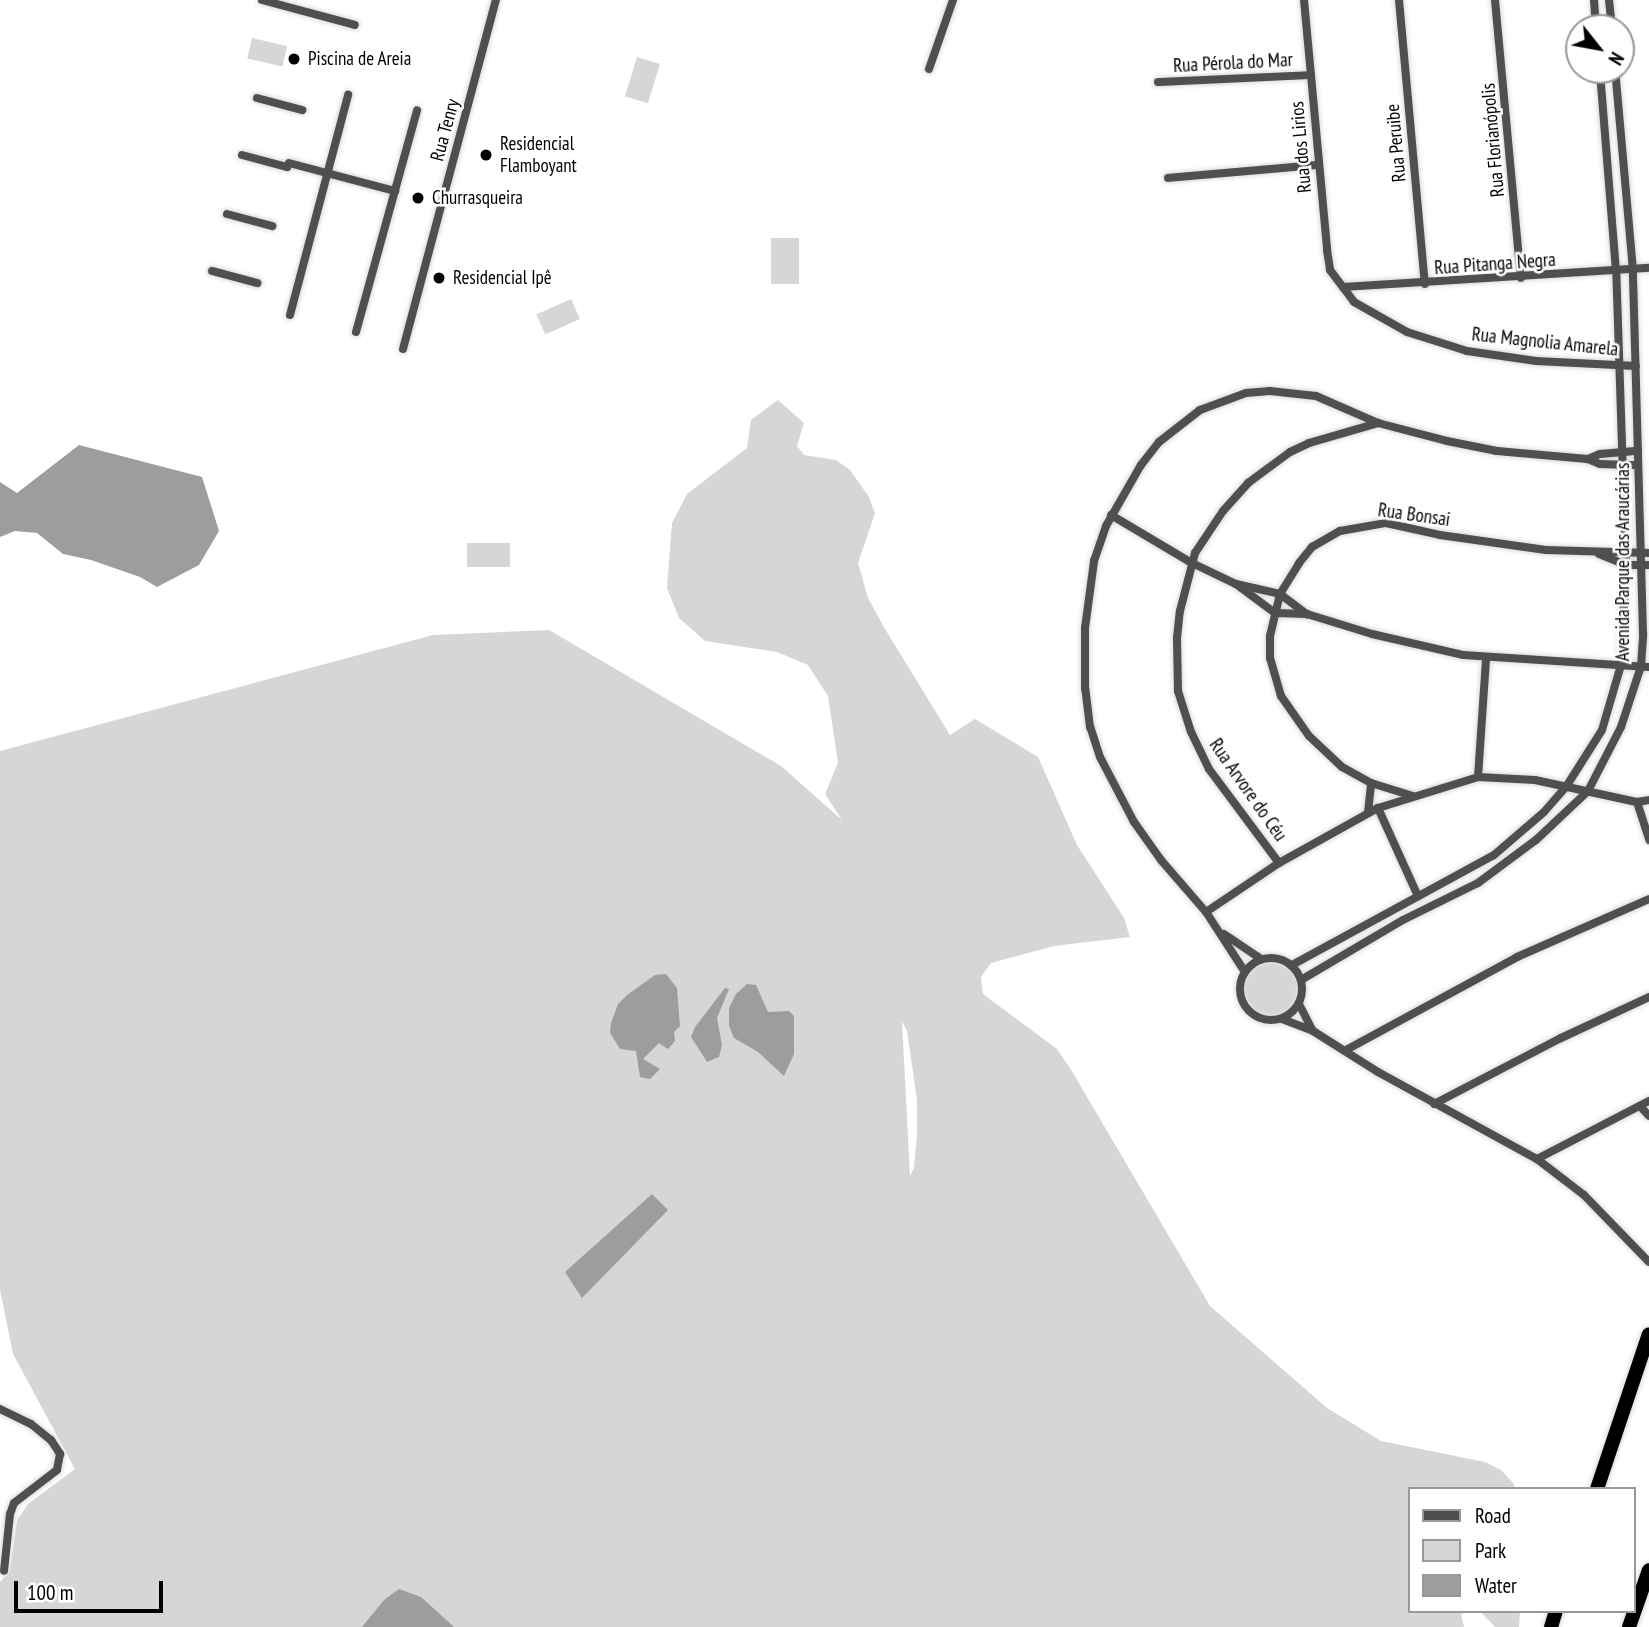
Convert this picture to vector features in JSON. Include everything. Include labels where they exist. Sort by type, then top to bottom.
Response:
[{"type":"highway","points":[[1598,1487],[1649,1334]]},
{"type":"highway","points":[[1635,1610],[1649,1570]]},
{"type":"street","points":[[262,0],[355,25]]},
{"type":"street","name":"Rua Tenry","points":[[403,349],[496,0]]},
{"type":"street","points":[[929,69],[953,0]]},
{"type":"street","name":"Rua dos Lirios","points":[[1304,0],[1330,270],[1343,287]]},
{"type":"street","name":"Rua Peruibe","points":[[1399,0],[1424,284]]},
{"type":"street","name":"Rua Florianópolis","points":[[1495,0],[1521,278]]},
{"type":"street","name":"Rua Pérola do Mar","points":[[1158,82],[1311,75]]},
{"type":"street","name":"Avenida Parque das Araucárias","points":[[1292,965],[1494,855],[1544,812],[1566,787],[1602,730],[1620,666],[1626,565],[1616,271],[1601,84]]},
{"type":"street","name":"Avenida Parque das Araucárias","points":[[1301,980],[1403,920],[1478,883],[1536,840],[1588,791],[1621,727],[1645,667],[1645,552],[1638,465],[1633,270],[1616,84]]},
{"type":"street","points":[[290,315],[348,95]]},
{"type":"street","points":[[257,98],[302,110]]},
{"type":"street","points":[[356,332],[416,110]]},
{"type":"street","points":[[242,155],[328,173],[395,191]]},
{"type":"street","points":[[1168,178],[1318,165]]},
{"type":"street","points":[[227,214],[272,226]]},
{"type":"street","points":[[1612,217],[1627,215]]},
{"type":"street","name":"Rua Pitanga Negra","points":[[1343,287],[1649,268]]},
{"type":"street","points":[[212,271],[257,283]]},
{"type":"street","name":"Rua Magnolia Amarela","points":[[1343,287],[1354,302],[1367,312],[1433,343],[1505,357],[1636,366]]},
{"type":"street","points":[[1245,972],[1221,932],[1161,860],[1134,822],[1100,757],[1090,727],[1085,688],[1087,602],[1094,561],[1111,515],[1128,484],[1159,442],[1189,417],[1224,399],[1246,393],[1294,392],[1337,403],[1378,423],[1497,451],[1588,459],[1600,464],[1638,465]]},
{"type":"street","name":"Rua Arvore do Céu","points":[[1279,863],[1209,769],[1182,711],[1178,691],[1177,638],[1180,611],[1192,563],[1223,511],[1262,472],[1309,443],[1378,423]]},
{"type":"street","points":[[1588,459],[1623,451],[1638,451]]},
{"type":"street","points":[[1111,515],[1192,563],[1236,584],[1275,613],[1307,614],[1372,634],[1486,659],[1645,667]]},
{"type":"street","name":"Rua Bonsai","points":[[1412,796],[1371,783],[1329,756],[1310,736],[1281,696],[1270,658],[1275,613],[1280,594],[1299,563],[1324,539],[1340,531],[1386,523],[1486,542],[1597,553]]},
{"type":"street","points":[[1597,553],[1625,550],[1645,552]]},
{"type":"street","points":[[1597,553],[1626,565],[1645,566]]},
{"type":"street","points":[[1236,584],[1280,594],[1307,614]]},
{"type":"street","points":[[1478,776],[1486,659]]},
{"type":"street","points":[[1206,912],[1279,863],[1378,807],[1478,776],[1519,778],[1637,802],[1649,800]]},
{"type":"street","points":[[1368,813],[1371,783]]},
{"type":"street","points":[[1637,802],[1648,833]]},
{"type":"street","points":[[1378,807],[1418,896]]},
{"type":"street","points":[[1346,1050],[1517,957],[1649,899]]},
{"type":"street","points":[[1221,932],[1261,959]]},
{"type":"street","points":[[1312,1031],[1299,1004],[1301,980],[1292,965],[1272,957],[1261,959],[1245,972],[1239,989],[1246,1008],[1262,1020],[1282,1019],[1312,1031],[1434,1104],[1537,1158],[1584,1195],[1649,1262]]},
{"type":"street","points":[[1434,1104],[1561,1038],[1649,997]]},
{"type":"street","points":[[1282,1019],[1299,1004]]},
{"type":"street","points":[[1537,1158],[1649,1101]]},
{"type":"street","points":[[1640,1106],[1649,1116]]},
{"type":"street","points":[[0,1409],[31,1424],[51,1440],[60,1454],[57,1470],[14,1503],[10,1514],[4,1571]]},
{"type":"green space","points":[[252,38],[287,46],[282,67],[247,58]]},
{"type":"green space","points":[[637,57],[660,64],[648,103],[625,96]]},
{"type":"green space","points":[[771,238],[799,238],[799,284],[771,284]]},
{"type":"green space","points":[[571,299],[580,319],[545,335],[536,314]]},
{"type":"green space","points":[[778,400],[804,423],[797,446],[804,455],[836,460],[850,470],[869,497],[875,513],[858,563],[868,598],[950,735],[975,719],[1038,757],[1077,845],[1124,918],[1130,937],[1054,946],[991,963],[981,977],[983,994],[1057,1049],[1210,1306],[1327,1408],[1381,1441],[1485,1462],[1501,1470],[1513,1483],[1515,1487],[1408,1487],[1408,1613],[1464,1613],[1461,1614],[1464,1627],[0,1627],[0,1582],[10,1571],[17,1520],[28,1504],[75,1469],[13,1354],[0,1290],[0,751],[433,635],[549,630],[781,766],[842,820],[825,794],[838,763],[828,696],[808,665],[777,652],[705,641],[679,618],[667,588],[672,523],[687,494],[747,448],[751,420]],"holes":[[[902,1021],[907,1031],[917,1100],[914,1168],[910,1176]]]},
{"type":"green space","points":[[467,543],[510,543],[510,567],[467,567]]},
{"type":"green space","points":[[1271,963],[1281,965],[1289,971],[1295,979],[1295,999],[1289,1007],[1281,1013],[1271,1015],[1261,1013],[1253,1007],[1247,999],[1245,989],[1247,979],[1253,971],[1261,965]]},
{"type":"green space","points":[[1482,1613],[1520,1613],[1519,1627],[1495,1627]]},
{"type":"water","points":[[79,445],[202,477],[219,531],[199,565],[157,587],[140,577],[91,560],[63,554],[37,533],[15,531],[0,537],[0,482],[17,493]]},
{"type":"water","points":[[666,974],[677,988],[680,1026],[674,1032],[675,1041],[668,1049],[659,1043],[643,1059],[660,1069],[650,1079],[640,1077],[636,1051],[620,1049],[610,1033],[611,1023],[618,1004],[627,995],[655,975]]},
{"type":"water","points":[[747,984],[756,985],[768,1012],[789,1011],[794,1016],[794,1054],[784,1076],[758,1052],[734,1038],[729,1026],[729,1008],[736,994]]},
{"type":"water","points":[[725,988],[729,989],[717,1018],[722,1045],[719,1057],[707,1062],[691,1037],[695,1027]]},
{"type":"water","points":[[652,1194],[668,1210],[582,1298],[565,1272]]},
{"type":"water","points":[[399,1589],[421,1597],[454,1627],[362,1627],[384,1600]]},
{"type":"place","name":"Piscina de Areia","points":[[294,59]]},
{"type":"place","name":"Residencial Flamboyant","points":[[486,155]]},
{"type":"place","name":"Churrasqueira","points":[[418,198]]},
{"type":"place","name":"Residencial Ipê","points":[[439,278]]}]
